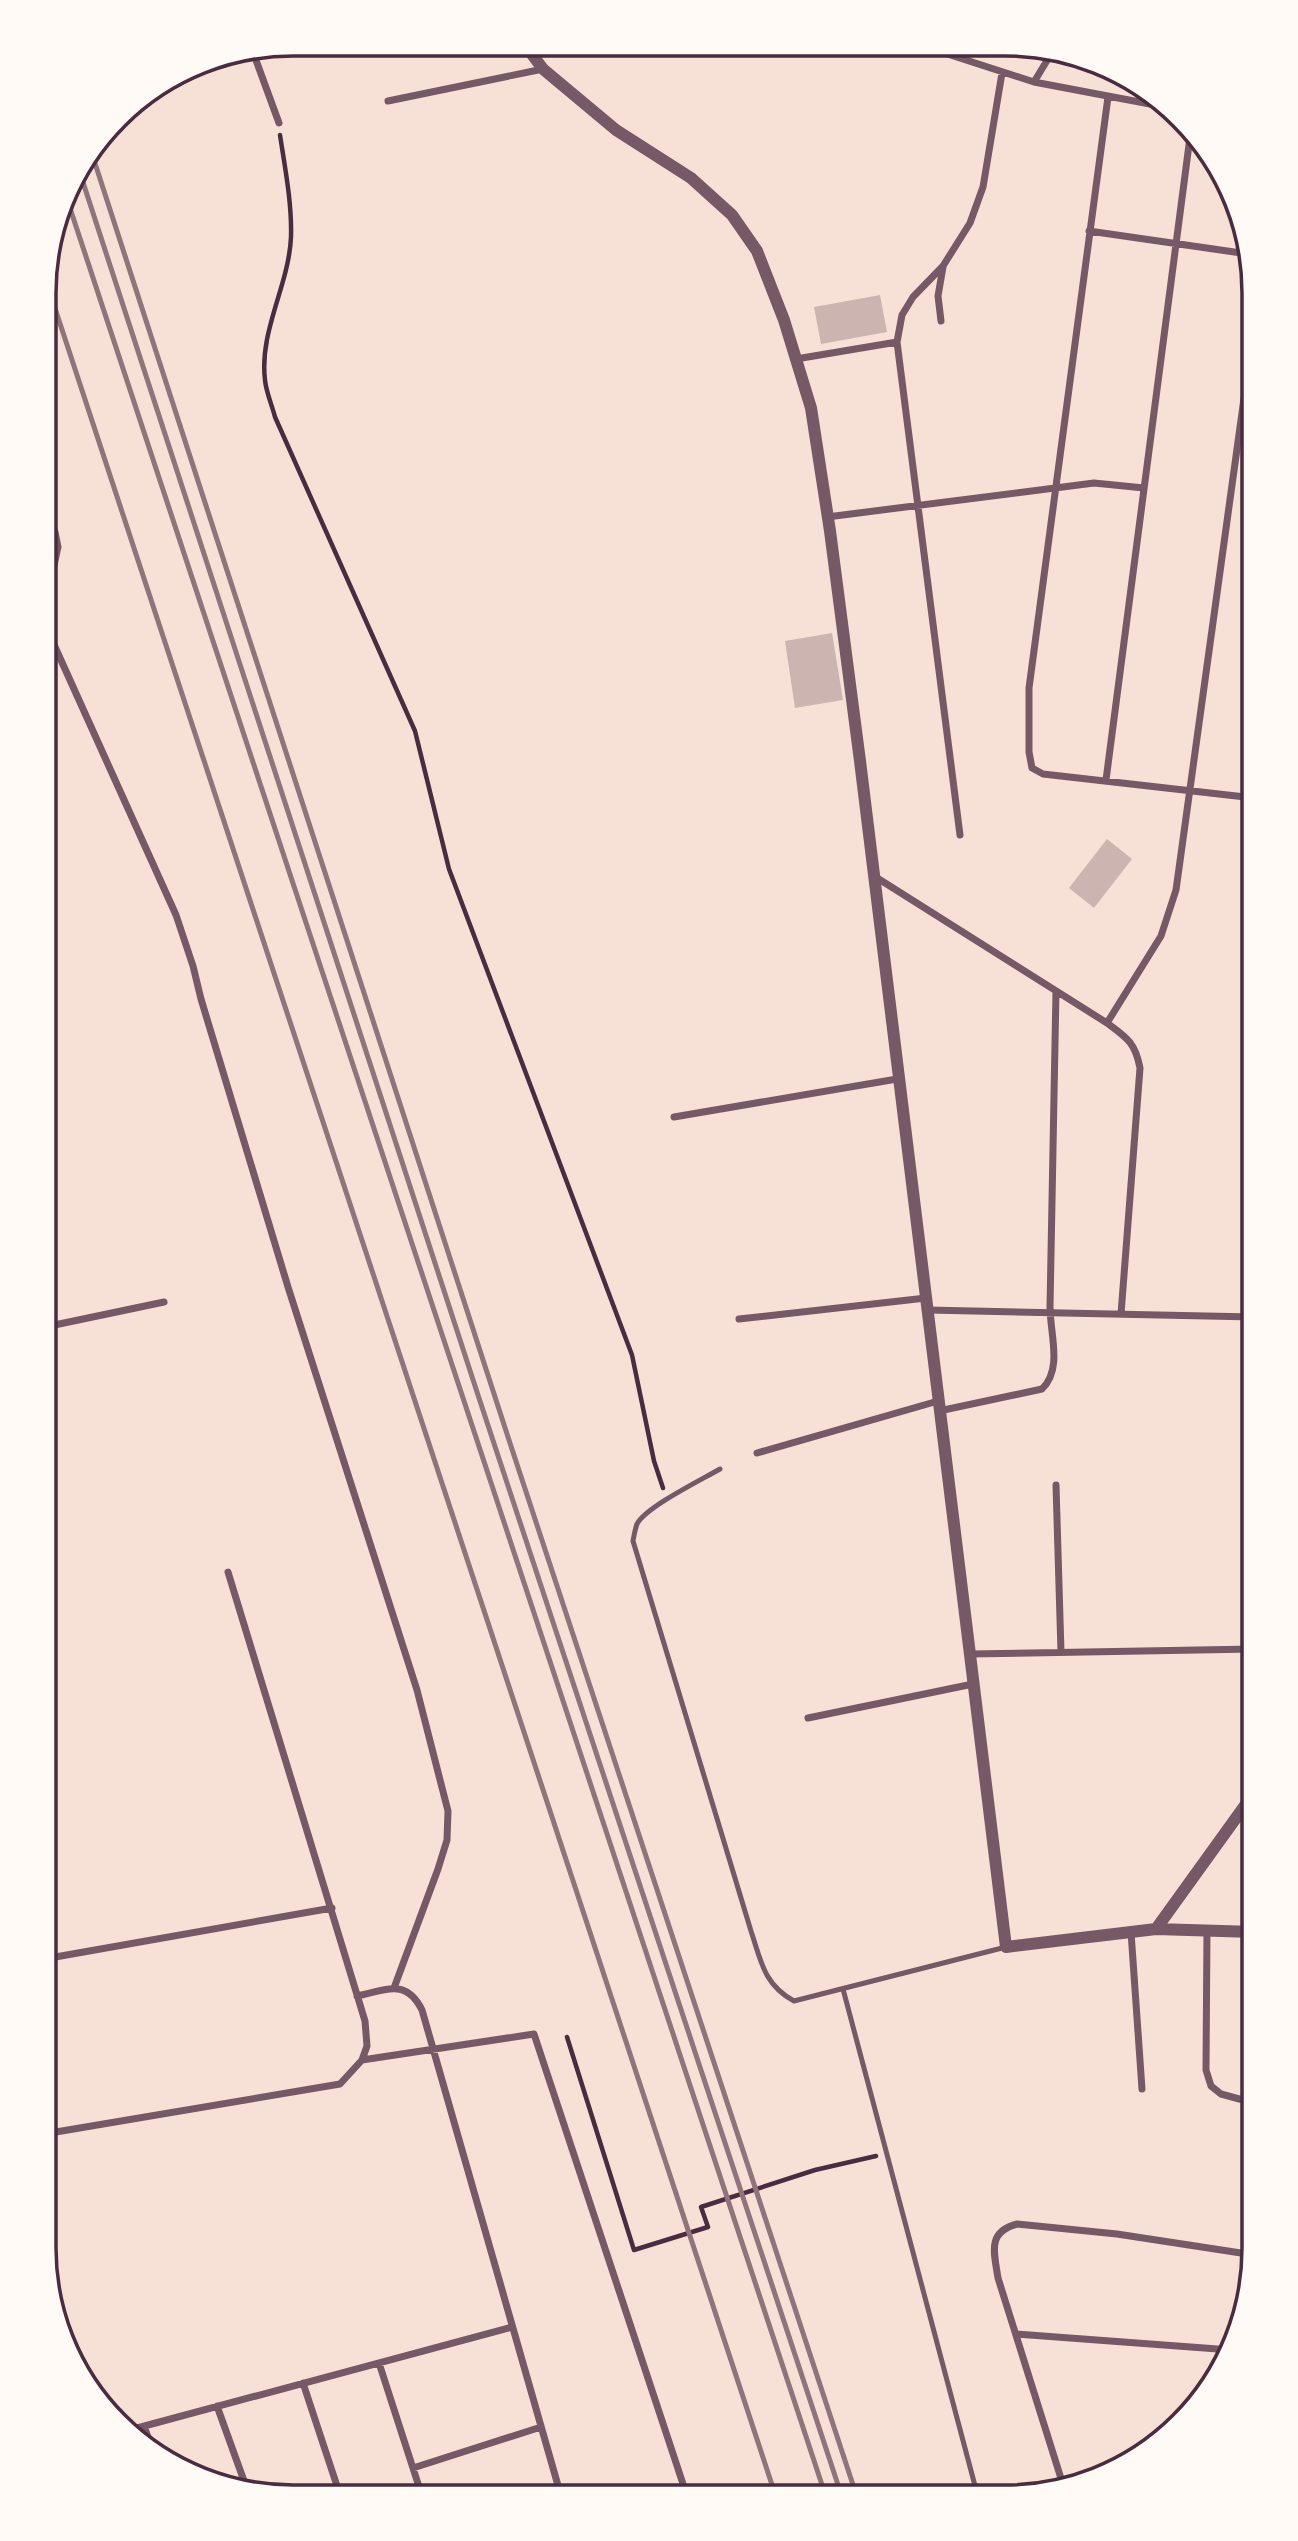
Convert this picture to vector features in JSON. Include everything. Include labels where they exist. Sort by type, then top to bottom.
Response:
[{"type":"street","points":[[533,56],[543,69],[616,130],[691,178],[732,215],[757,251],[784,320],[811,408],[873,875],[1006,1947],[1156,1929],[1241,1931]]},
{"type":"street","points":[[953,56],[1034,82],[1147,104]]},
{"type":"street","points":[[256,59],[279,123]]},
{"type":"street","points":[[1034,82],[1047,60]]},
{"type":"street","points":[[388,101],[543,69]]},
{"type":"street","points":[[960,835],[897,342],[902,315],[913,297],[943,266],[970,223],[983,187],[1002,72]]},
{"type":"street","points":[[1108,97],[1028,688],[1028,752],[1032,768],[1044,774],[1242,797]]},
{"type":"street","points":[[1105,780],[1189,144]]},
{"type":"street","points":[[1089,231],[1238,252]]},
{"type":"street","points":[[941,321],[938,296],[943,266]]},
{"type":"street","points":[[796,359],[897,342]]},
{"type":"street","points":[[1107,1023],[1161,936],[1176,890],[1242,413]]},
{"type":"street","points":[[827,517],[1094,482],[1144,488]]},
{"type":"street","points":[[56,649],[176,915],[288,1287],[417,1690],[448,1811],[447,1840],[394,1988]]},
{"type":"street","points":[[873,875],[1107,1023],[1137,1051],[1140,1068],[1121,1314]]},
{"type":"street","points":[[757,1453],[939,1406],[1042,1389],[1051,1380],[1054,1370],[1050,1313],[1056,990]]},
{"type":"street","points":[[674,1117],[897,1079]]},
{"type":"street","points":[[56,1325],[164,1303]]},
{"type":"street","points":[[739,1319],[927,1304],[1050,1313],[1241,1317]]},
{"type":"street","points":[[1056,1485],[1061,1652]]},
{"type":"street","points":[[56,2132],[340,2084],[362,2060],[368,2046],[365,2021],[332,1908],[228,1572]]},
{"type":"street","points":[[970,1654],[1241,1649]]},
{"type":"street","points":[[808,1717],[973,1684]]},
{"type":"street","points":[[1156,1929],[1241,1811]]},
{"type":"street","points":[[56,1957],[332,1908]]},
{"type":"street","points":[[1206,1929],[1206,2070],[1211,2086],[1221,2094],[1241,2099]]},
{"type":"street","points":[[1131,1933],[1142,2089]]},
{"type":"street","points":[[357,1996],[394,1988],[406,1990],[415,1996],[422,2010],[558,2485]]},
{"type":"street","points":[[362,2060],[534,2034],[683,2485]]},
{"type":"street","points":[[1061,2478],[998,2278],[994,2252],[996,2237],[1004,2228],[1017,2224],[1117,2234],[1241,2253]]},
{"type":"street","points":[[139,2428],[512,2328]]},
{"type":"street","points":[[1016,2334],[1219,2349]]},
{"type":"street","points":[[379,2363],[418,2485]]},
{"type":"street","points":[[303,2383],[337,2485]]},
{"type":"street","points":[[217,2406],[243,2479]]},
{"type":"street","points":[[145,2426],[148,2435]]},
{"type":"street","points":[[413,2468],[541,2427]]},
{"type":"lane","points":[[56,532],[56,558]]},
{"type":"lane","points":[[720,1469],[666,1499],[637,1523],[634,1541],[767,1978],[782,1994],[794,2001],[1006,1947]]},
{"type":"lane","points":[[843,1989],[975,2485]]},
{"type":"path","points":[[279,123],[288,189],[291,239],[266,343],[265,380],[275,417],[415,731],[449,869],[632,1355],[654,1461],[666,1499]]},
{"type":"path","points":[[567,2037],[634,2250],[708,2227],[701,2207],[815,2171],[885,2154]]},
{"type":"building","points":[[880,295],[887,332],[821,344],[814,307]]},
{"type":"building","points":[[832,633],[843,700],[795,708],[785,641]]},
{"type":"building","points":[[1107,839],[1132,859],[1094,908],[1069,888]]},
{"type":"railway","points":[[95,163],[508,1437],[853,2485]]},
{"type":"railway","points":[[83,184],[477,1392],[838,2485]]},
{"type":"railway","points":[[71,211],[822,2485]]},
{"type":"railway","points":[[56,311],[772,2485]]}]
